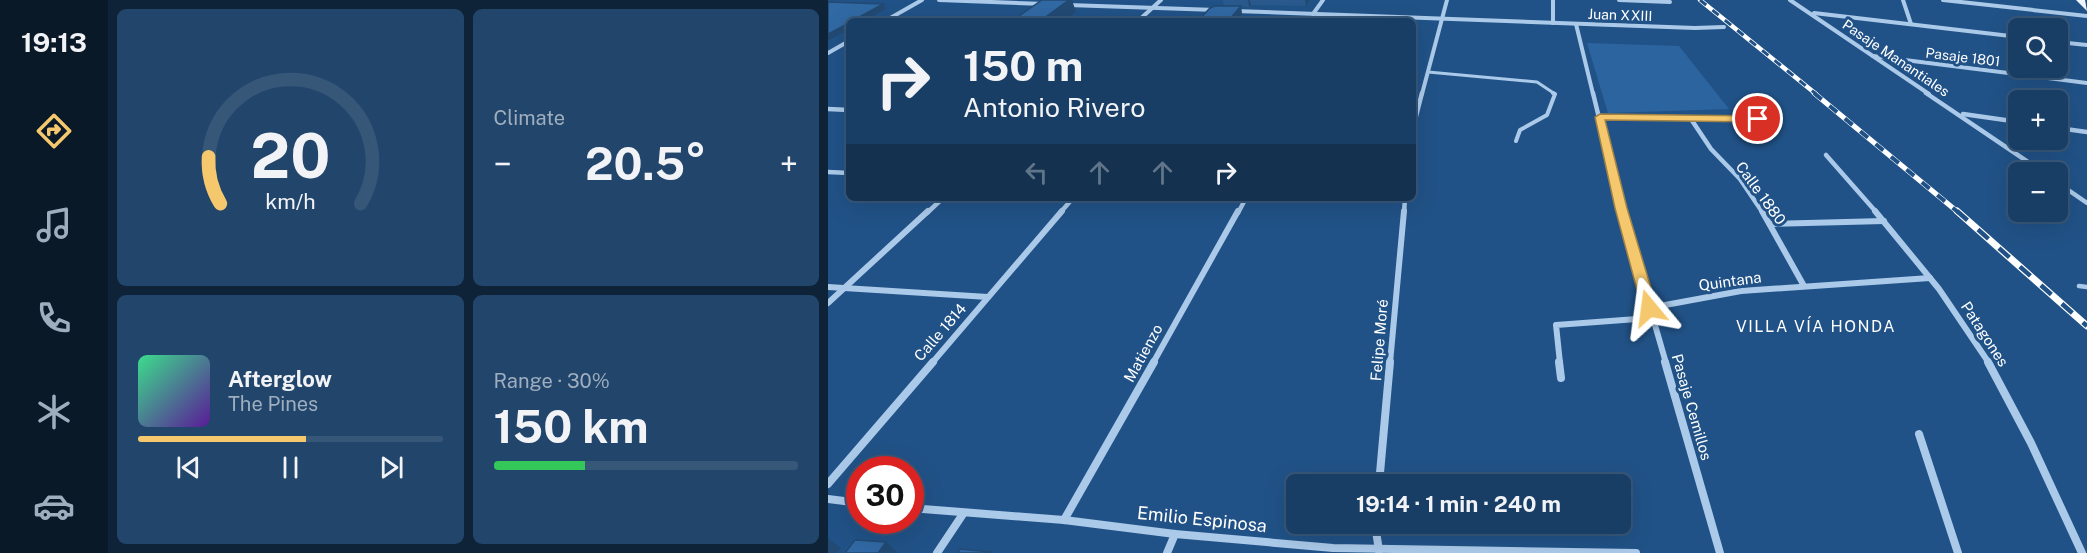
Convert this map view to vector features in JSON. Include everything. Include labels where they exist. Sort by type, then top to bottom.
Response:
[{"type":"main road","points":[[2080,0],[2087,9]]},
{"type":"street","points":[[890,18],[922,0]]},
{"type":"street","points":[[939,0],[1056,4]]},
{"type":"street","points":[[1080,5],[1086,0]]},
{"type":"street","points":[[1141,18],[1161,0]]},
{"type":"street","points":[[1313,14],[1323,0]]},
{"type":"street","points":[[1416,117],[1447,0]]},
{"type":"street","points":[[1553,0],[1553,23]]},
{"type":"street","points":[[1619,0],[1670,2]]},
{"type":"street","name":"Pasaje Manantiales","points":[[1790,0],[2029,162]]},
{"type":"street","points":[[1903,0],[1911,24]]},
{"type":"street","points":[[1943,0],[2087,15]]},
{"type":"street","points":[[1068,5],[1222,11]]},
{"type":"street","name":"Juan XXIII","points":[[1234,11],[1695,28],[1724,27]]},
{"type":"street","points":[[1811,13],[2008,36]]},
{"type":"street","name":"Pasaje Cemillos","points":[[1576,24],[1621,208],[1720,553]]},
{"type":"street","points":[[828,53],[846,43]]},
{"type":"street","points":[[2068,43],[2087,45]]},
{"type":"street","name":"Pasaje 1801","points":[[1872,56],[2087,83]]},
{"type":"street","points":[[829,110],[846,110]]},
{"type":"street","points":[[1960,114],[2008,121]]},
{"type":"street","points":[[1600,117],[1758,119]]},
{"type":"street","name":"Calle 1880","points":[[1691,119],[1711,149],[1740,179],[1770,224],[1804,286]]},
{"type":"street","points":[[2068,129],[2087,132]]},
{"type":"street","name":"Patagones","points":[[1826,155],[1930,278],[1972,336],[2004,388],[2082,553]]},
{"type":"street","points":[[828,172],[846,173]]},
{"type":"street","points":[[2068,190],[2087,203]]},
{"type":"street","points":[[828,303],[940,201]]},
{"type":"street","name":"Calle 1814","points":[[828,484],[1070,201]]},
{"type":"street","name":"Matienzo","points":[[1064,520],[1244,201]]},
{"type":"street","name":"Felipe Moré","points":[[1380,474],[1405,201]]},
{"type":"street","points":[[1770,224],[1884,221]]},
{"type":"street","name":"Quintana","points":[[1561,378],[1556,325],[1637,319],[1649,308],[1741,291],[1930,278]]},
{"type":"street","points":[[828,287],[988,297]]},
{"type":"street","points":[[1919,434],[1958,553]]},
{"type":"street","points":[[828,499],[846,501]]},
{"type":"street","name":"Emilio Espinosa","points":[[924,510],[1064,520],[1175,534],[1380,551],[1636,553]]},
{"type":"street","points":[[937,553],[963,514]]},
{"type":"street","points":[[1167,553],[1175,534]]},
{"type":"street","points":[[1377,534],[1380,551]]},
{"type":"lane","points":[[1428,72],[1537,82],[1555,94],[1547,115],[1520,130],[1516,141]]},
{"type":"lane","points":[[2079,286],[2087,287]]},
{"type":"shaded area","points":[[1587,43],[1679,46],[1729,109],[1608,113]]},
{"type":"building","points":[[1042,0],[1069,0],[1044,18],[1016,18]]},
{"type":"building","points":[[828,2],[883,4],[857,18],[846,18],[846,25],[828,34]]},
{"type":"building","points":[[1241,6],[1231,18],[1201,18],[1210,8]]},
{"type":"building","points":[[855,540],[886,542],[878,553],[845,553]]},
{"type":"building","points":[[960,549],[991,552],[958,553]]},
{"type":"railway","points":[[1700,0],[1816,94]]},
{"type":"railway","points":[[1814,93],[1959,213]]},
{"type":"railway","points":[[1957,211],[2087,326]]},
{"type":"district","name":"VILLA VÍA HONDA","points":[[1816,326]]},
{"type":"route","points":[[1649,308],[1621,208],[1600,117],[1758,119]]}]
